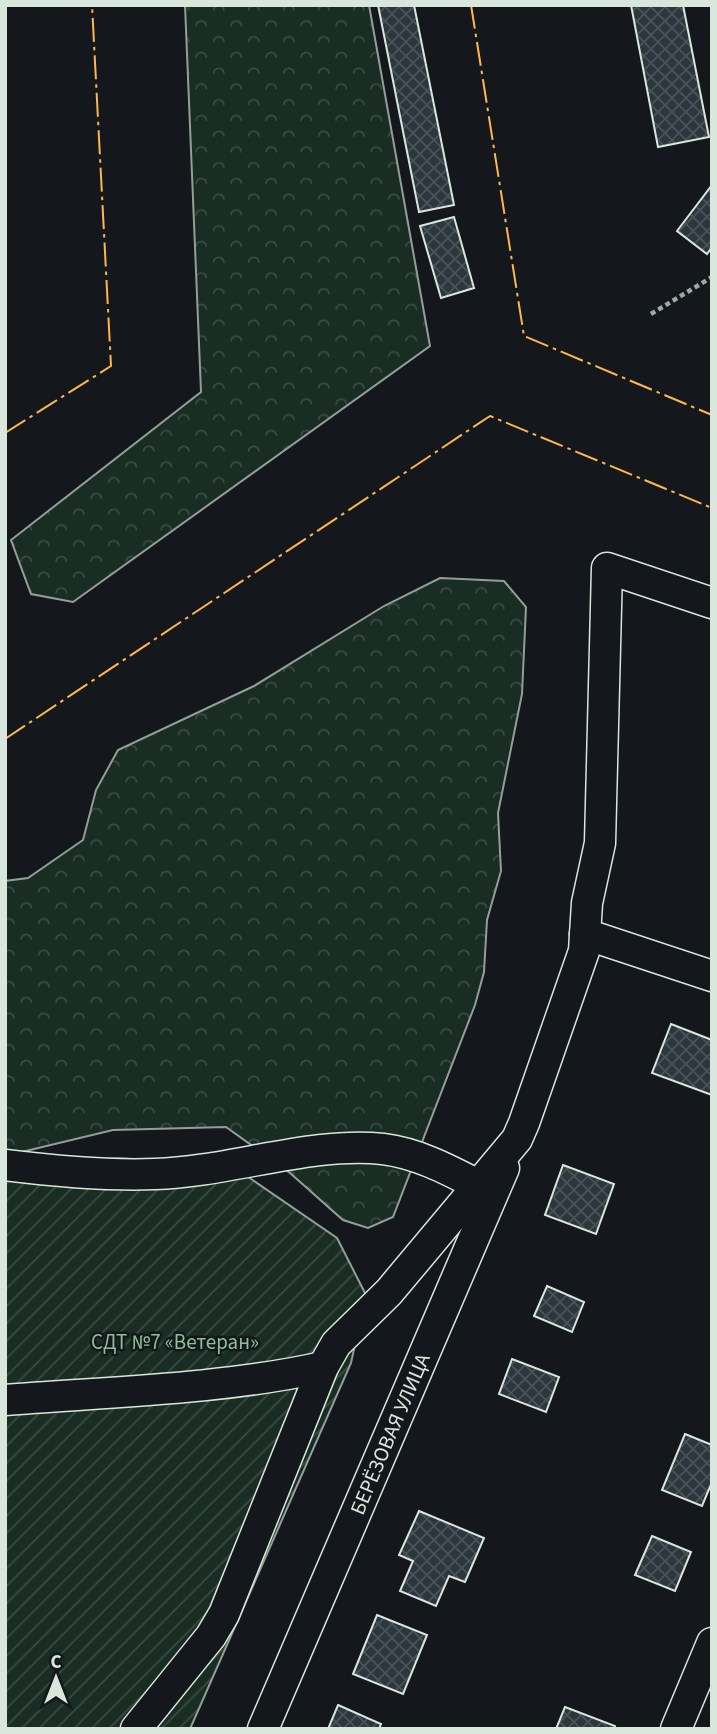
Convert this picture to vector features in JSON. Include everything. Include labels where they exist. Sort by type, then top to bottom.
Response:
[{"type":"street","name":"БЕРЁЗОВАЯ УЛИЦА","points":[[263,1729],[517,1139],[584,951],[587,903],[600,843],[607,568],[712,603]]},
{"type":"street","points":[[586,934],[712,976]]},
{"type":"street","points":[[136,1729],[211,1636],[224,1614],[323,1367],[336,1344],[389,1292],[517,1139]]},
{"type":"street","points":[[5,1165],[56,1171],[155,1174],[243,1165],[324,1150],[384,1149],[437,1164],[478,1185]]},
{"type":"street","points":[[5,1400],[172,1387],[323,1367]]},
{"type":"street","points":[[676,1729],[712,1643]]},
{"type":"path","points":[[651,314],[712,277]]},
{"type":"green space","points":[[185,5],[369,5],[430,346],[73,602],[31,594],[11,540],[201,392]]},
{"type":"green space","points":[[440,578],[504,581],[526,607],[522,694],[498,813],[501,871],[487,920],[484,972],[475,1005],[393,1217],[368,1228],[343,1220],[290,1173],[226,1127],[113,1130],[5,1156],[5,881],[28,878],[83,840],[96,790],[118,750],[254,686],[384,606]]},
{"type":"green space","name":"СДТ №7 «Ветеран»","points":[[5,1170],[238,1170],[337,1238],[366,1295],[351,1363],[190,1729],[5,1729]]},
{"type":"building","points":[[378,5],[414,5],[454,205],[419,212]]},
{"type":"building","points":[[631,5],[683,5],[709,137],[658,147]]},
{"type":"building","points":[[712,185],[712,247],[707,254],[677,231]]},
{"type":"building","points":[[454,217],[474,288],[441,298],[420,226]]},
{"type":"building","points":[[671,1024],[712,1040],[712,1095],[652,1073]]},
{"type":"building","points":[[563,1165],[614,1184],[596,1234],[545,1215]]},
{"type":"building","points":[[547,1286],[584,1302],[572,1332],[534,1316]]},
{"type":"building","points":[[512,1359],[559,1377],[546,1412],[499,1394]]},
{"type":"building","points":[[685,1434],[712,1445],[712,1482],[702,1506],[662,1490]]},
{"type":"building","points":[[419,1511],[484,1538],[465,1582],[449,1576],[436,1606],[400,1591],[413,1561],[399,1555]]},
{"type":"building","points":[[652,1536],[691,1552],[675,1591],[635,1575]]},
{"type":"building","points":[[377,1615],[427,1635],[403,1694],[353,1674]]},
{"type":"building","points":[[338,1705],[381,1724],[379,1729],[328,1729]]},
{"type":"building","points":[[565,1707],[615,1726],[614,1729],[556,1729]]},
{"type":"power","points":[[5,433],[111,366],[92,5]]},
{"type":"power","points":[[471,5],[524,336],[712,415]]},
{"type":"power","points":[[5,739],[490,416],[712,508]]}]
